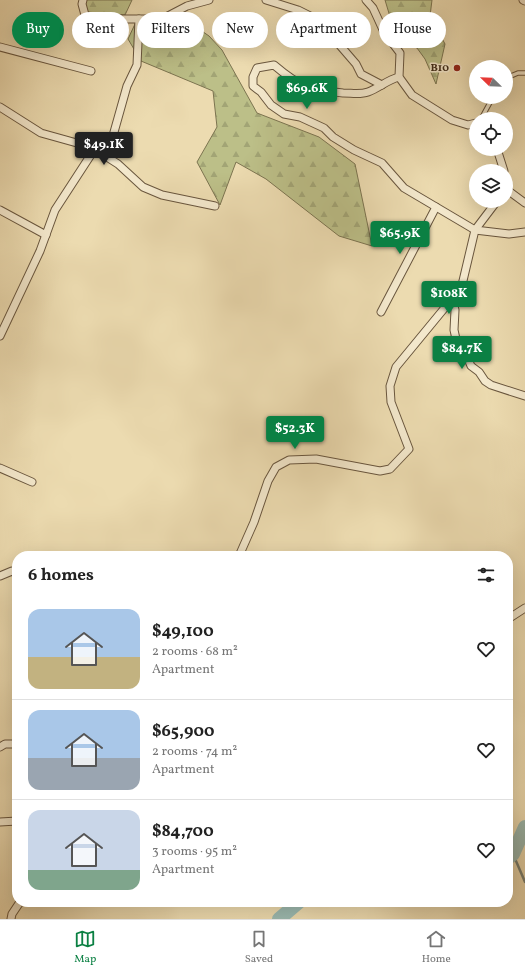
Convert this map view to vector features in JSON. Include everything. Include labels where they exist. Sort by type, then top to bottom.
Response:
[{"type":"street","points":[[84,0],[82,4],[85,15],[96,19],[137,19]]},
{"type":"street","points":[[175,12],[186,6],[209,0]]},
{"type":"street","points":[[266,0],[298,10],[320,20],[332,32],[337,42],[356,64],[361,74],[382,85]]},
{"type":"street","points":[[366,0],[373,8],[384,32],[400,53],[398,77],[412,95],[452,120],[469,125]]},
{"type":"street","points":[[0,47],[91,70]]},
{"type":"street","points":[[107,157],[127,86],[137,65],[138,48]]},
{"type":"street","points":[[398,77],[367,93],[356,94],[309,89],[292,80],[274,65],[257,68],[253,78],[253,86],[284,114],[300,117],[324,128],[333,137],[354,150],[382,163],[404,188],[475,230],[509,234],[525,232]]},
{"type":"street","points":[[0,107],[41,133],[84,145],[107,157],[118,164],[143,187],[162,195],[215,206]]},
{"type":"street","points":[[0,336],[46,235],[55,210],[94,150]]},
{"type":"street","points":[[513,194],[525,203]]},
{"type":"street","points":[[381,312],[436,207]]},
{"type":"street","points":[[241,551],[254,522],[268,481],[276,467],[290,460],[316,459],[380,471],[390,469],[409,449],[391,402],[390,386],[396,367],[462,285],[475,230],[492,208]]},
{"type":"street","points":[[0,210],[46,235]]},
{"type":"street","points":[[452,299],[455,310],[454,330],[456,339],[463,346],[471,366],[479,372],[485,381],[491,385],[514,394],[525,396]]},
{"type":"street","points":[[0,468],[32,482]]},
{"type":"street","points":[[0,576],[12,571]]},
{"type":"street","points":[[513,616],[525,608]]},
{"type":"street","points":[[0,747],[5,744],[12,744]]},
{"type":"street","points":[[0,822],[12,821]]},
{"type":"street","points":[[11,919],[12,914],[17,907]]},
{"type":"lane","points":[[513,75],[525,72]]},
{"type":"green space","points":[[86,0],[132,0],[126,12],[86,12],[84,4]]},
{"type":"green space","points":[[385,0],[432,0],[430,12],[389,12]]},
{"type":"green space","points":[[135,24],[137,24],[137,48],[204,48],[204,33],[212,39],[212,48],[220,48],[222,50],[257,113],[319,137],[355,164],[372,246],[339,236],[266,179],[236,162],[220,205],[197,162],[217,127],[213,91],[141,61],[129,41],[129,37]]},
{"type":"green space","points":[[417,48],[444,48],[436,84],[425,59]]},
{"type":"waterway","points":[[513,854],[525,827]]},
{"type":"waterway","points":[[513,854],[525,882]]},
{"type":"waterway","points":[[279,919],[293,907]]},
{"type":"place","name":"B10","points":[[457,68]]}]
